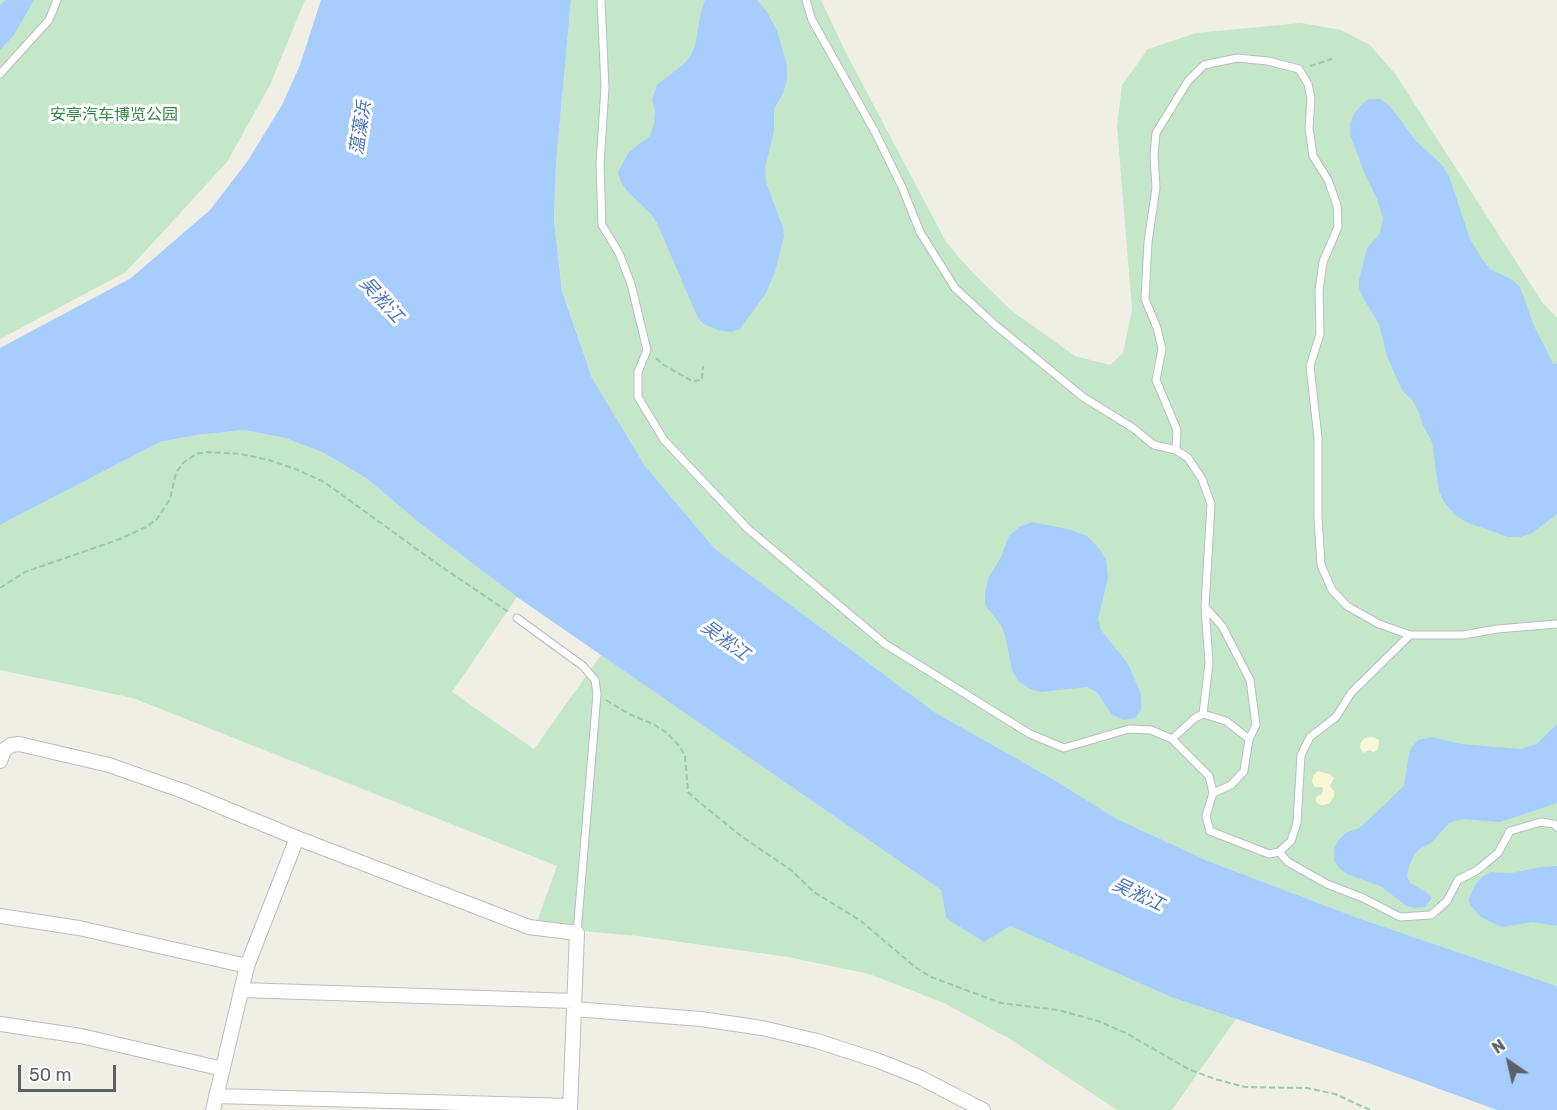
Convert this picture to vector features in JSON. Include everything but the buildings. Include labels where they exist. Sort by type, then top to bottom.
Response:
[{"type":"street","points":[[0,761],[4,750],[11,745],[19,744],[109,765],[183,791],[297,838],[529,927],[577,933],[570,1108],[214,1103],[247,966],[297,838]]},
{"type":"street","points":[[0,915],[79,928],[247,966]]},
{"type":"street","points":[[242,990],[574,1005],[762,1028],[817,1041],[920,1077],[983,1110]]},
{"type":"street","points":[[0,1024],[81,1036],[223,1069]]},
{"type":"lane","points":[[0,74],[49,20],[57,0]]},
{"type":"lane","points":[[602,0],[605,87],[600,165],[602,225],[619,253],[631,284],[647,350],[638,372],[638,397],[664,440],[748,529],[885,644],[1030,734],[1064,748],[1129,729],[1151,730],[1172,739],[1209,776],[1213,793],[1206,816],[1210,831],[1269,854],[1279,852],[1290,841],[1297,823],[1301,755],[1310,737],[1336,717],[1351,693],[1410,635]]},
{"type":"lane","points":[[806,0],[812,20],[875,132],[902,187],[920,232],[956,288],[994,324],[1083,397],[1126,423],[1154,444],[1176,450],[1188,458],[1202,479],[1211,504],[1205,607],[1209,663],[1203,714]]},
{"type":"lane","points":[[1176,450],[1177,430],[1156,381],[1162,349],[1157,328],[1145,299],[1148,242],[1156,188],[1154,156],[1156,133],[1188,81],[1204,65],[1236,58],[1268,61],[1299,69],[1308,84],[1311,98],[1309,128],[1313,156],[1328,180],[1337,205],[1338,227],[1323,262],[1319,291],[1320,334],[1310,366],[1318,438],[1320,565],[1332,590],[1347,606],[1379,624],[1410,635],[1463,635],[1497,629],[1557,624]]},
{"type":"lane","points":[[1205,607],[1222,626],[1250,680],[1256,725],[1249,739],[1244,771],[1231,785],[1213,793]]},
{"type":"lane","points":[[517,618],[592,674],[595,680],[597,693],[577,933]]},
{"type":"lane","points":[[1172,739],[1195,718],[1203,714],[1226,721],[1249,739]]},
{"type":"lane","points":[[1279,852],[1288,862],[1327,884],[1363,897],[1400,917],[1431,915],[1447,901],[1458,880],[1476,871],[1498,853],[1510,831],[1541,822],[1554,824],[1557,827]]},
{"type":"path","points":[[1299,69],[1332,59]]},
{"type":"path","points":[[647,350],[662,364],[692,381],[702,380],[703,366]]},
{"type":"path","points":[[0,588],[25,572],[120,539],[146,527],[157,519],[170,499],[176,473],[183,463],[196,454],[241,454],[269,460],[324,482],[517,618]]},
{"type":"path","points":[[597,693],[629,714],[642,718],[668,733],[685,756],[688,792],[698,801],[741,836],[791,870],[814,892],[861,921],[908,961],[931,977],[1000,1003],[1058,1011],[1098,1021],[1126,1033],[1188,1069],[1215,1079],[1245,1087],[1307,1088],[1335,1094],[1370,1110]]},
{"type":"green space","name":"安亭汽车博览公园","points":[[0,0],[305,0],[270,85],[227,162],[126,272],[0,339]]},
{"type":"green space","points":[[571,0],[821,0],[845,51],[946,242],[974,274],[1012,311],[1075,356],[1110,365],[1123,353],[1132,310],[1117,126],[1122,85],[1148,49],[1196,33],[1301,23],[1341,30],[1370,45],[1396,75],[1542,302],[1557,318],[1557,986],[1358,918],[1208,861],[1117,819],[1051,778],[936,713],[715,549],[645,466],[592,378],[562,290],[554,220],[556,163]]},
{"type":"green space","points":[[244,430],[285,438],[324,453],[366,478],[423,526],[517,597],[452,692],[534,749],[601,655],[941,890],[946,918],[1010,926],[1171,997],[1236,1019],[1172,1110],[1117,1110],[1010,1039],[944,1003],[869,974],[788,957],[638,936],[535,927],[557,866],[133,698],[0,670],[0,525],[160,442],[196,435]]},
{"type":"sand","points":[[1373,737],[1379,740],[1378,749],[1374,752],[1369,750],[1363,753],[1360,747],[1361,742],[1365,738]]},
{"type":"sand","points":[[1318,771],[1334,778],[1330,786],[1334,791],[1334,796],[1330,803],[1325,805],[1316,802],[1316,797],[1322,794],[1323,790],[1322,787],[1315,787],[1312,782],[1313,776]]},
{"type":"water","points":[[6,0],[34,0],[14,35],[0,50],[0,5]]},
{"type":"water","points":[[321,0],[571,0],[556,163],[554,220],[562,291],[592,378],[645,466],[715,549],[936,713],[1051,778],[1117,819],[1208,861],[1358,918],[1557,986],[1557,1110],[1497,1110],[1371,1064],[1171,997],[1010,926],[984,942],[946,918],[941,890],[517,597],[423,526],[366,478],[324,453],[285,438],[244,430],[196,435],[160,442],[0,525],[0,348],[131,278],[210,210],[247,162],[282,105],[300,65]]},
{"type":"water","points":[[705,0],[757,0],[767,12],[777,31],[787,65],[787,80],[774,109],[774,130],[765,169],[766,182],[783,228],[784,237],[775,272],[766,293],[740,329],[731,332],[718,330],[704,324],[698,318],[657,223],[627,191],[618,172],[629,152],[650,136],[655,110],[652,100],[657,85],[685,63],[691,55]]},
{"type":"water","points":[[1369,99],[1380,99],[1389,105],[1416,141],[1442,165],[1449,176],[1470,239],[1490,269],[1511,279],[1520,287],[1534,326],[1553,363],[1557,364],[1557,514],[1532,533],[1520,537],[1508,537],[1466,522],[1454,514],[1444,502],[1439,491],[1432,442],[1418,410],[1402,390],[1387,356],[1379,324],[1362,296],[1359,280],[1367,248],[1380,234],[1383,218],[1350,134],[1350,123],[1354,114]]},
{"type":"water","points":[[1032,522],[1068,529],[1087,536],[1106,559],[1108,578],[1098,619],[1101,630],[1128,664],[1141,694],[1141,710],[1135,718],[1124,720],[1112,715],[1097,692],[1087,687],[1041,692],[1030,689],[1018,681],[1012,670],[1005,635],[1001,625],[985,605],[985,594],[988,579],[1001,557],[1009,536],[1019,527]]},
{"type":"water","points":[[1557,724],[1557,803],[1500,822],[1463,819],[1449,823],[1431,843],[1415,853],[1409,866],[1407,876],[1410,883],[1425,891],[1432,898],[1425,907],[1415,908],[1405,905],[1382,887],[1347,874],[1339,868],[1334,860],[1337,842],[1345,833],[1365,823],[1404,786],[1409,754],[1418,740],[1432,737],[1461,744],[1521,749],[1537,744]]},
{"type":"water","points":[[1557,866],[1557,926],[1532,922],[1503,927],[1481,917],[1470,905],[1469,899],[1474,887],[1490,872],[1511,873]]},
{"type":"water label","name":"蕰藻浜","points":[[361,128]]},
{"type":"water label","name":"吴淞江","points":[[381,300]]},
{"type":"water label","name":"吴淞江","points":[[725,641]]},
{"type":"water label","name":"吴淞江","points":[[1138,895]]}]
